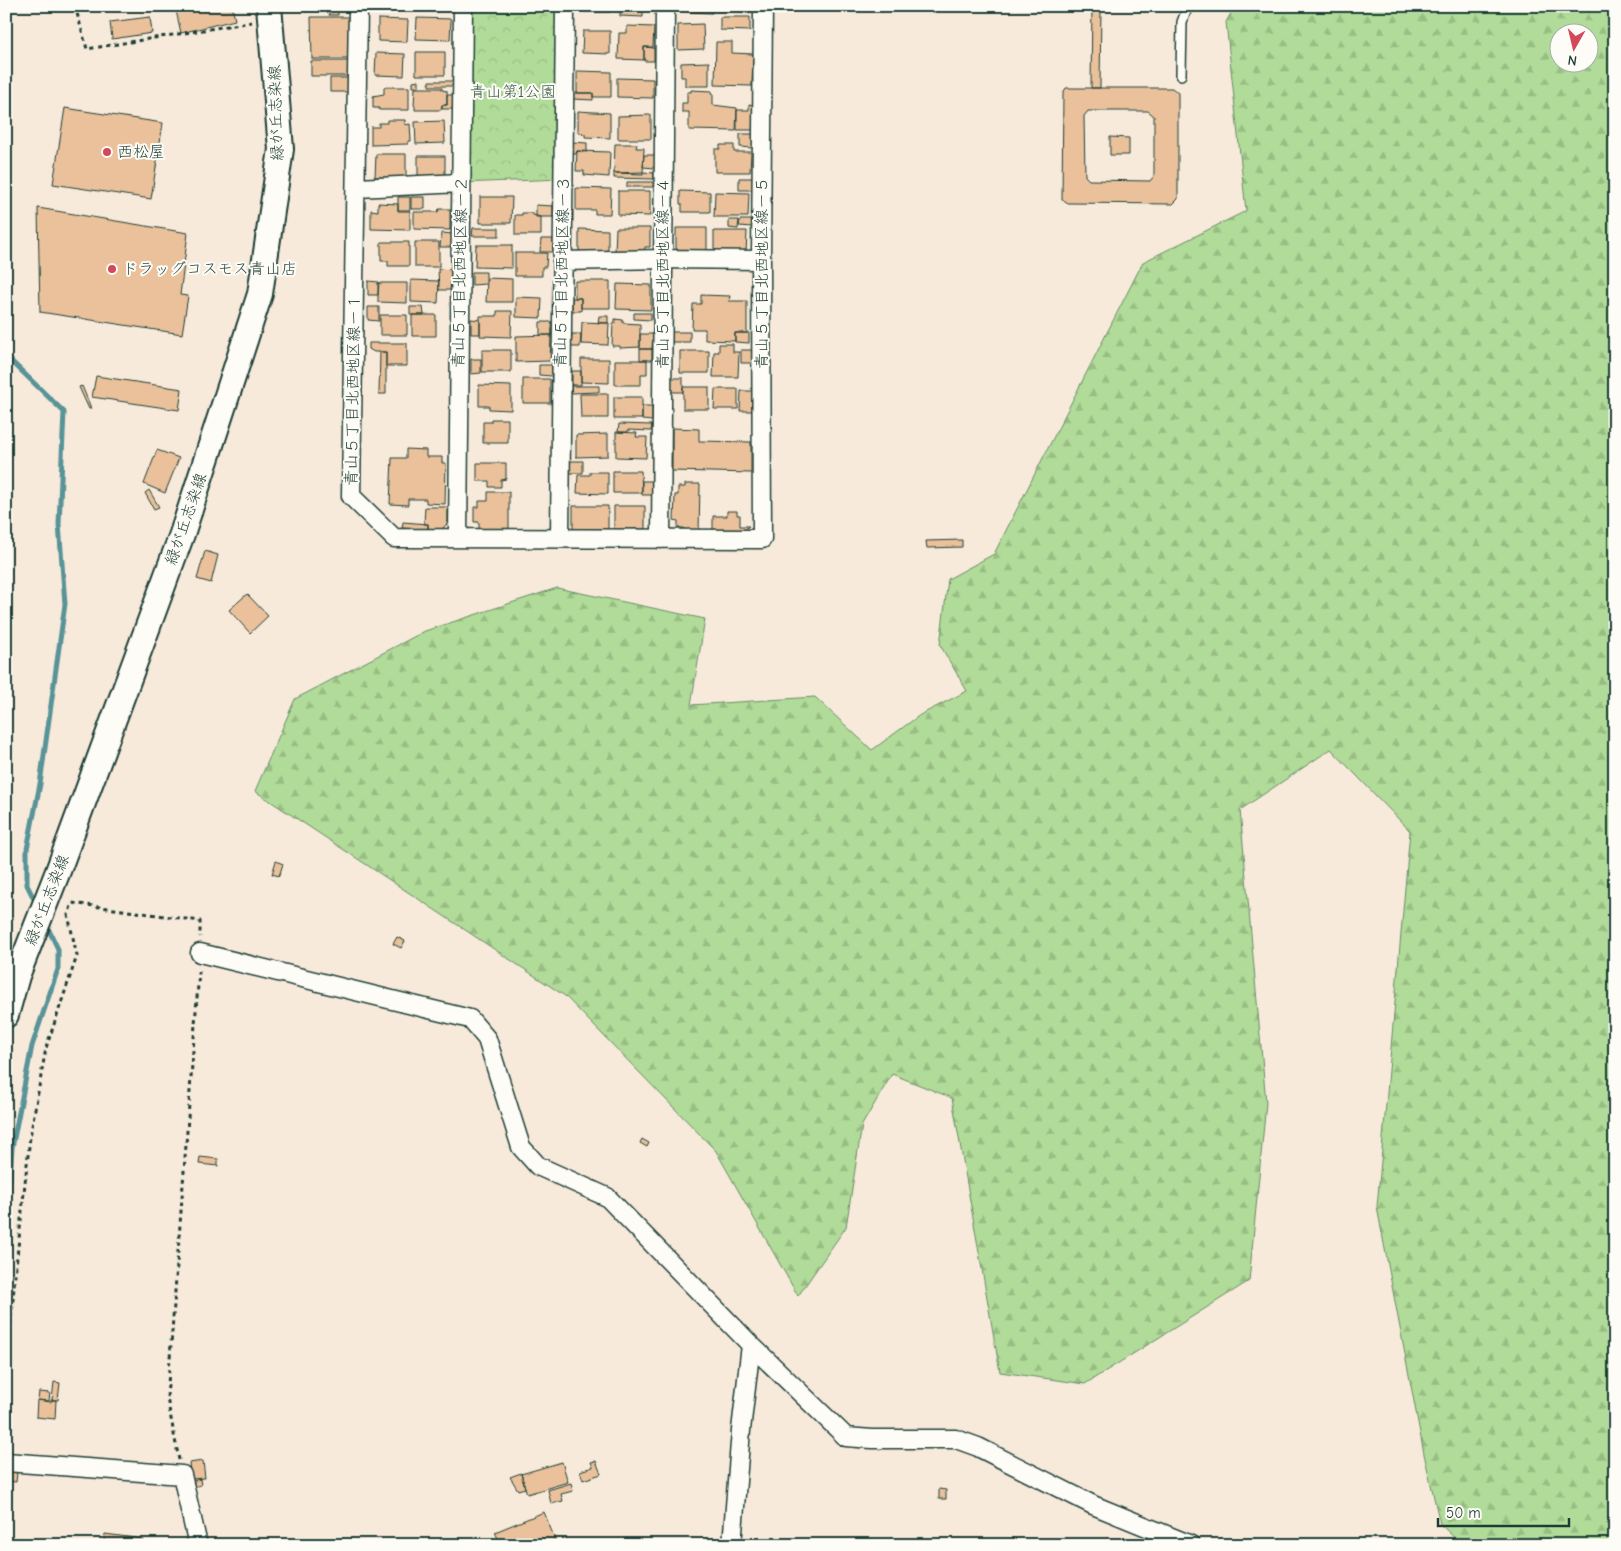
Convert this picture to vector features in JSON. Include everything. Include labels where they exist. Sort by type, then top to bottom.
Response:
[{"type":"street","name":"青山５丁目北西地区線ー１","points":[[358,6],[357,188],[351,496],[394,538],[762,539]]},
{"type":"street","name":"青山５丁目北西地区線ー２","points":[[458,538],[462,6]]},
{"type":"street","name":"青山５丁目北西地区線ー３","points":[[560,538],[565,6]]},
{"type":"street","name":"青山５丁目北西地区線ー４","points":[[661,539],[665,6]]},
{"type":"street","name":"青山５丁目北西地区線ー５","points":[[762,539],[761,260],[763,6]]},
{"type":"street","name":"緑が丘志染線","points":[[6,1015],[12,976],[36,928],[182,534],[260,294],[280,149],[270,13]]},
{"type":"street","points":[[357,188],[461,183]]},
{"type":"street","points":[[562,262],[663,259],[761,260]]},
{"type":"street","points":[[200,953],[470,1019],[488,1039],[521,1147],[538,1166],[607,1197],[751,1345],[846,1437],[872,1439],[956,1439],[978,1447],[1093,1505],[1191,1545]]},
{"type":"street","points":[[732,1545],[741,1430],[751,1345]]},
{"type":"street","points":[[6,1462],[182,1475],[198,1545]]},
{"type":"lane","points":[[1181,75],[1182,22],[1188,6]]},
{"type":"path","points":[[75,6],[88,50],[270,13]]},
{"type":"path","points":[[6,1380],[14,1275],[30,1137],[46,1048],[77,956],[68,916],[72,903],[200,921],[200,953],[167,1398],[182,1475]]},
{"type":"green space","name":"青山第1公園","points":[[463,6],[565,6],[563,179],[461,183]]},
{"type":"green space","points":[[1235,6],[1615,6],[1615,1545],[1462,1545],[1440,1524],[1424,1454],[1377,1207],[1410,831],[1331,749],[1240,810],[1266,1103],[1249,1281],[1085,1384],[1000,1372],[952,1098],[892,1074],[862,1125],[846,1227],[798,1296],[716,1151],[565,996],[255,791],[295,699],[425,631],[557,588],[705,619],[691,705],[815,697],[872,750],[920,715],[967,691],[940,645],[948,579],[994,554],[1143,262],[1246,211],[1226,22]]},
{"type":"building","points":[[175,6],[232,6],[235,20],[181,33]]},
{"type":"building","points":[[329,6],[338,6],[338,15],[329,15]]},
{"type":"building","points":[[384,6],[408,6],[408,9],[384,8]]},
{"type":"building","points":[[414,6],[441,6],[441,9],[414,9]]},
{"type":"building","points":[[584,6],[610,6],[610,12],[584,12]]},
{"type":"building","points":[[620,6],[643,6],[643,17],[620,16]]},
{"type":"building","points":[[676,6],[712,6],[712,13],[688,12],[688,9],[676,9]]},
{"type":"building","points":[[718,6],[752,6],[751,12],[718,11]]},
{"type":"building","points":[[1092,6],[1101,6],[1100,88],[1091,88]]},
{"type":"building","points":[[150,17],[152,33],[112,39],[110,22]]},
{"type":"building","points":[[311,17],[349,17],[348,59],[312,59]]},
{"type":"building","points":[[720,17],[750,17],[750,31],[720,30]]},
{"type":"building","points":[[417,18],[451,19],[450,40],[416,39]]},
{"type":"building","points":[[378,19],[408,20],[407,42],[378,41]]},
{"type":"building","points":[[703,24],[704,49],[678,50],[678,25]]},
{"type":"building","points":[[627,26],[654,27],[653,47],[644,47],[644,60],[618,59],[619,33],[627,33]]},
{"type":"building","points":[[583,31],[610,31],[610,54],[582,53]]},
{"type":"building","points":[[716,42],[732,42],[732,53],[753,54],[752,86],[715,85]]},
{"type":"building","points":[[644,47],[654,48],[654,61],[644,61]]},
{"type":"building","points":[[416,52],[445,52],[445,75],[416,75]]},
{"type":"building","points":[[376,53],[405,54],[404,76],[375,75]]},
{"type":"building","points":[[311,61],[349,61],[349,76],[311,76]]},
{"type":"building","points":[[709,62],[709,86],[685,86],[685,77],[681,77],[681,63]]},
{"type":"building","points":[[577,71],[611,72],[611,97],[593,97],[593,93],[577,93]]},
{"type":"building","points":[[330,78],[348,78],[348,92],[330,92]]},
{"type":"building","points":[[617,78],[653,79],[653,98],[617,97]]},
{"type":"building","points":[[419,80],[419,87],[413,87],[413,81]]},
{"type":"building","points":[[429,81],[455,81],[455,86],[429,86]]},
{"type":"building","points":[[384,87],[409,87],[409,110],[379,110],[379,108],[373,108],[373,96],[384,94]]},
{"type":"building","points":[[415,88],[442,88],[442,90],[447,91],[447,105],[442,105],[441,110],[415,110]]},
{"type":"building","points":[[1066,88],[1172,88],[1178,93],[1178,199],[1173,204],[1068,203],[1062,199],[1063,93]],"holes":[[[1088,111],[1148,111],[1154,116],[1154,176],[1150,181],[1089,180],[1085,176],[1084,116]]]},
{"type":"building","points":[[691,90],[712,91],[713,105],[737,108],[736,131],[689,130],[689,112],[682,112],[682,103],[687,103],[687,92],[691,92]]},
{"type":"building","points":[[573,93],[593,93],[593,100],[573,99]]},
{"type":"building","points":[[447,95],[455,95],[454,109],[442,109],[442,105],[447,105]]},
{"type":"building","points":[[749,104],[753,105],[753,130],[737,130],[737,110],[749,110]]},
{"type":"building","points":[[65,108],[163,123],[151,199],[53,184]]},
{"type":"building","points":[[578,111],[610,113],[610,138],[585,137],[585,134],[578,133]]},
{"type":"building","points":[[651,115],[651,139],[618,139],[618,116]]},
{"type":"building","points":[[387,120],[405,120],[405,125],[410,124],[411,141],[408,141],[408,144],[371,145],[371,127],[379,127],[379,123],[387,123]]},
{"type":"building","points":[[444,121],[445,143],[416,144],[415,122]]},
{"type":"building","points":[[740,134],[753,134],[753,148],[740,147]]},
{"type":"building","points":[[1110,137],[1129,138],[1129,155],[1110,155]]},
{"type":"building","points":[[572,142],[587,143],[587,152],[577,151],[576,154],[572,154]]},
{"type":"building","points":[[615,144],[637,144],[636,148],[644,148],[643,174],[614,173]]},
{"type":"building","points":[[720,145],[734,145],[734,152],[751,152],[750,172],[715,172],[715,149],[720,149]]},
{"type":"building","points":[[577,151],[610,152],[609,177],[584,175],[584,171],[576,171]]},
{"type":"building","points":[[376,154],[406,154],[406,178],[375,177]]},
{"type":"building","points":[[644,155],[655,155],[655,168],[643,167]]},
{"type":"building","points":[[418,156],[445,156],[445,178],[418,177]]},
{"type":"building","points":[[614,173],[654,173],[654,179],[614,178]]},
{"type":"building","points":[[739,178],[754,178],[754,190],[739,190]]},
{"type":"building","points":[[627,182],[653,182],[653,187],[627,187]]},
{"type":"building","points":[[576,188],[611,189],[610,214],[595,214],[595,210],[576,210]]},
{"type":"building","points":[[618,191],[650,191],[650,216],[618,215]]},
{"type":"building","points":[[680,191],[710,192],[710,212],[682,212]]},
{"type":"building","points":[[715,192],[749,193],[748,217],[714,217]]},
{"type":"building","points":[[398,197],[410,197],[410,210],[398,210]]},
{"type":"building","points":[[411,197],[425,197],[425,209],[411,209]]},
{"type":"building","points":[[480,197],[512,197],[511,223],[480,223]]},
{"type":"building","points":[[378,203],[398,204],[398,211],[410,211],[410,230],[371,229],[371,210],[378,211]]},
{"type":"building","points":[[536,205],[553,206],[553,217],[536,217]]},
{"type":"building","points":[[38,208],[188,233],[180,295],[188,296],[182,334],[40,312]]},
{"type":"building","points":[[439,209],[450,209],[450,230],[414,229],[414,212],[438,212]]},
{"type":"building","points":[[522,213],[533,213],[533,215],[541,217],[541,235],[515,235],[515,215],[522,215]]},
{"type":"building","points":[[729,220],[739,220],[738,229],[729,228]]},
{"type":"building","points":[[740,220],[753,220],[752,227],[739,226]]},
{"type":"building","points":[[473,228],[499,228],[499,236],[472,236]]},
{"type":"building","points":[[616,228],[650,228],[650,247],[645,247],[644,254],[615,253]]},
{"type":"building","points":[[676,228],[707,228],[707,250],[702,250],[702,255],[682,255],[682,250],[676,250]]},
{"type":"building","points":[[579,229],[608,230],[608,254],[579,253]]},
{"type":"building","points":[[714,231],[747,231],[746,254],[714,254]]},
{"type":"building","points":[[441,233],[453,234],[453,247],[440,247]]},
{"type":"building","points":[[541,239],[553,239],[553,252],[540,252]]},
{"type":"building","points":[[381,242],[409,242],[409,266],[388,266],[388,261],[381,261]]},
{"type":"building","points":[[415,242],[439,242],[439,267],[415,267]]},
{"type":"building","points":[[476,245],[512,245],[512,268],[475,267]]},
{"type":"building","points":[[515,253],[547,253],[546,267],[542,267],[542,276],[515,276]]},
{"type":"building","points":[[438,269],[453,270],[453,290],[439,290]]},
{"type":"building","points":[[472,272],[486,272],[486,284],[472,285]]},
{"type":"building","points":[[487,278],[512,279],[512,302],[486,302]]},
{"type":"building","points":[[411,280],[439,281],[438,303],[411,302]]},
{"type":"building","points":[[368,281],[379,282],[378,295],[368,295]]},
{"type":"building","points":[[575,281],[610,281],[610,308],[581,308],[581,298],[575,298]]},
{"type":"building","points":[[378,283],[407,283],[407,303],[378,302]]},
{"type":"building","points":[[617,284],[651,285],[651,310],[616,309]]},
{"type":"building","points":[[701,295],[730,296],[729,301],[747,301],[747,333],[735,333],[735,341],[705,340],[705,329],[692,329],[693,304],[701,304]]},
{"type":"building","points":[[516,297],[542,298],[541,318],[516,317]]},
{"type":"building","points":[[572,298],[581,298],[581,311],[572,311]]},
{"type":"building","points":[[368,307],[379,307],[379,321],[368,320]]},
{"type":"building","points":[[410,307],[423,307],[424,315],[410,315]]},
{"type":"building","points":[[497,311],[512,311],[511,337],[480,336],[480,316],[497,316]]},
{"type":"building","points":[[634,313],[651,313],[651,320],[634,319]]},
{"type":"building","points":[[380,315],[407,315],[407,335],[380,335]]},
{"type":"building","points":[[412,315],[436,315],[436,336],[412,336]]},
{"type":"building","points":[[599,316],[608,316],[608,323],[598,323]]},
{"type":"building","points":[[471,319],[480,320],[480,334],[471,334]]},
{"type":"building","points":[[615,319],[623,320],[623,323],[640,324],[640,347],[620,348],[620,346],[612,346],[613,323],[615,323]]},
{"type":"building","points":[[540,322],[552,322],[552,335],[540,335]]},
{"type":"building","points":[[582,322],[609,323],[608,345],[581,344]]},
{"type":"building","points":[[672,332],[690,332],[690,342],[672,342]]},
{"type":"building","points":[[735,333],[749,333],[749,343],[735,342]]},
{"type":"building","points":[[572,334],[581,334],[580,347],[571,347]]},
{"type":"building","points":[[640,334],[653,334],[652,349],[640,349]]},
{"type":"building","points":[[551,335],[550,361],[516,362],[516,336]]},
{"type":"building","points":[[369,343],[407,343],[407,366],[386,366],[386,352],[374,352],[369,349]]},
{"type":"building","points":[[719,344],[733,344],[733,352],[739,352],[738,377],[713,377],[714,352],[719,352]]},
{"type":"building","points":[[640,349],[652,349],[652,360],[640,360]]},
{"type":"building","points":[[482,350],[511,350],[511,372],[482,372]]},
{"type":"building","points":[[741,350],[753,350],[753,363],[741,363]]},
{"type":"building","points":[[680,351],[709,351],[709,373],[680,373]]},
{"type":"building","points":[[380,352],[386,352],[386,394],[379,394]]},
{"type":"building","points":[[471,359],[481,359],[481,373],[471,374]]},
{"type":"building","points":[[581,359],[609,359],[609,383],[581,382]]},
{"type":"building","points":[[615,360],[647,360],[647,374],[641,374],[641,385],[615,385]]},
{"type":"building","points":[[539,365],[552,365],[552,376],[539,375]]},
{"type":"building","points":[[572,371],[581,371],[581,385],[572,385]]},
{"type":"building","points":[[96,376],[182,389],[179,410],[92,397]]},
{"type":"building","points":[[671,378],[683,378],[683,392],[671,392]]},
{"type":"building","points":[[523,379],[550,379],[550,403],[523,403]]},
{"type":"building","points":[[479,385],[511,386],[511,410],[489,409],[489,406],[479,406]]},
{"type":"building","points":[[82,386],[91,408],[89,409],[79,387]]},
{"type":"building","points":[[571,386],[599,386],[599,392],[572,393]]},
{"type":"building","points":[[683,387],[709,387],[709,409],[683,409]]},
{"type":"building","points":[[715,389],[738,389],[738,409],[714,409]]},
{"type":"building","points":[[741,391],[752,391],[752,411],[740,411]]},
{"type":"building","points":[[580,394],[608,394],[608,418],[581,418]]},
{"type":"building","points":[[614,397],[642,397],[642,419],[614,419]]},
{"type":"building","points":[[642,406],[652,406],[652,421],[642,420]]},
{"type":"building","points":[[491,419],[508,419],[508,443],[483,443],[483,422],[491,422]]},
{"type":"building","points":[[619,424],[652,425],[651,431],[628,430],[628,432],[618,432]]},
{"type":"building","points":[[672,428],[699,429],[699,441],[751,442],[751,473],[672,471]]},
{"type":"building","points":[[616,432],[637,433],[636,437],[647,437],[646,458],[616,457]]},
{"type":"building","points":[[608,434],[608,456],[576,457],[576,435]]},
{"type":"building","points":[[406,449],[426,450],[426,457],[442,457],[442,463],[446,463],[445,504],[426,503],[426,499],[408,499],[408,505],[390,504],[392,458],[406,458]]},
{"type":"building","points":[[157,450],[179,458],[165,493],[144,484]]},
{"type":"building","points":[[570,461],[583,461],[583,473],[570,473]]},
{"type":"building","points":[[477,463],[506,463],[506,479],[501,480],[501,487],[489,487],[489,481],[477,481]]},
{"type":"building","points":[[613,471],[641,471],[642,493],[613,493]]},
{"type":"building","points":[[590,472],[608,472],[608,494],[577,493],[578,475],[590,475]]},
{"type":"building","points":[[642,481],[652,481],[652,495],[642,495]]},
{"type":"building","points":[[685,484],[700,484],[699,533],[684,533],[684,528],[678,528],[678,521],[674,520],[675,495],[678,495],[678,487],[685,487]]},
{"type":"building","points":[[149,490],[159,507],[154,509],[145,493]]},
{"type":"building","points":[[488,492],[509,492],[509,529],[479,529],[479,522],[474,522],[474,507],[479,507],[479,501],[488,501]]},
{"type":"building","points":[[573,506],[608,506],[608,529],[573,529]]},
{"type":"building","points":[[614,506],[645,506],[645,529],[614,529]]},
{"type":"building","points":[[425,507],[448,507],[448,523],[441,530],[428,530],[428,524],[424,524]]},
{"type":"building","points":[[727,511],[737,511],[737,515],[740,515],[740,526],[749,526],[741,533],[713,533],[713,516],[727,516]]},
{"type":"building","points":[[403,522],[428,524],[428,530],[402,528]]},
{"type":"building","points":[[962,540],[962,547],[927,548],[926,541]]},
{"type":"building","points":[[205,551],[218,555],[211,583],[197,579]]},
{"type":"building","points":[[247,594],[268,616],[250,633],[229,610]]},
{"type":"building","points":[[276,861],[283,864],[279,876],[272,874]]},
{"type":"building","points":[[397,937],[405,941],[401,948],[393,944]]},
{"type":"building","points":[[642,1139],[649,1143],[647,1147],[640,1143]]},
{"type":"building","points":[[200,1157],[218,1159],[218,1166],[199,1164]]},
{"type":"building","points":[[54,1382],[60,1383],[58,1400],[52,1400]]},
{"type":"building","points":[[39,1392],[50,1393],[49,1401],[38,1400]]},
{"type":"building","points":[[37,1400],[51,1402],[51,1400],[56,1400],[55,1419],[36,1417]]},
{"type":"building","points":[[203,1461],[205,1478],[191,1479],[189,1463]]},
{"type":"building","points":[[596,1461],[601,1474],[583,1480],[580,1471],[593,1467],[591,1462]]},
{"type":"building","points":[[562,1462],[568,1482],[527,1494],[521,1474]]},
{"type":"building","points":[[8,1471],[17,1473],[16,1482],[7,1481]]},
{"type":"building","points":[[521,1473],[525,1488],[518,1490],[510,1477]]},
{"type":"building","points":[[200,1479],[201,1485],[193,1487],[192,1481]]},
{"type":"building","points":[[571,1483],[573,1491],[561,1494],[563,1501],[551,1504],[548,1490]]},
{"type":"building","points":[[939,1489],[946,1490],[946,1499],[939,1499]]},
{"type":"building","points":[[544,1512],[556,1542],[550,1545],[501,1545],[495,1532]]},
{"type":"building","points":[[105,1534],[143,1539],[142,1545],[103,1545]]},
{"type":"building","points":[[8,1537],[36,1542],[35,1545],[7,1545]]},
{"type":"waterway","points":[[6,356],[64,412],[59,524],[65,604],[40,784],[27,849],[27,885],[37,905]]},
{"type":"waterway","points":[[6,1231],[12,1148],[32,1046],[58,969],[58,949],[46,924]]},
{"type":"place","name":"西松屋","points":[[107,152]]},
{"type":"place","name":"ドラッグコスモス青山店","points":[[112,269]]}]
